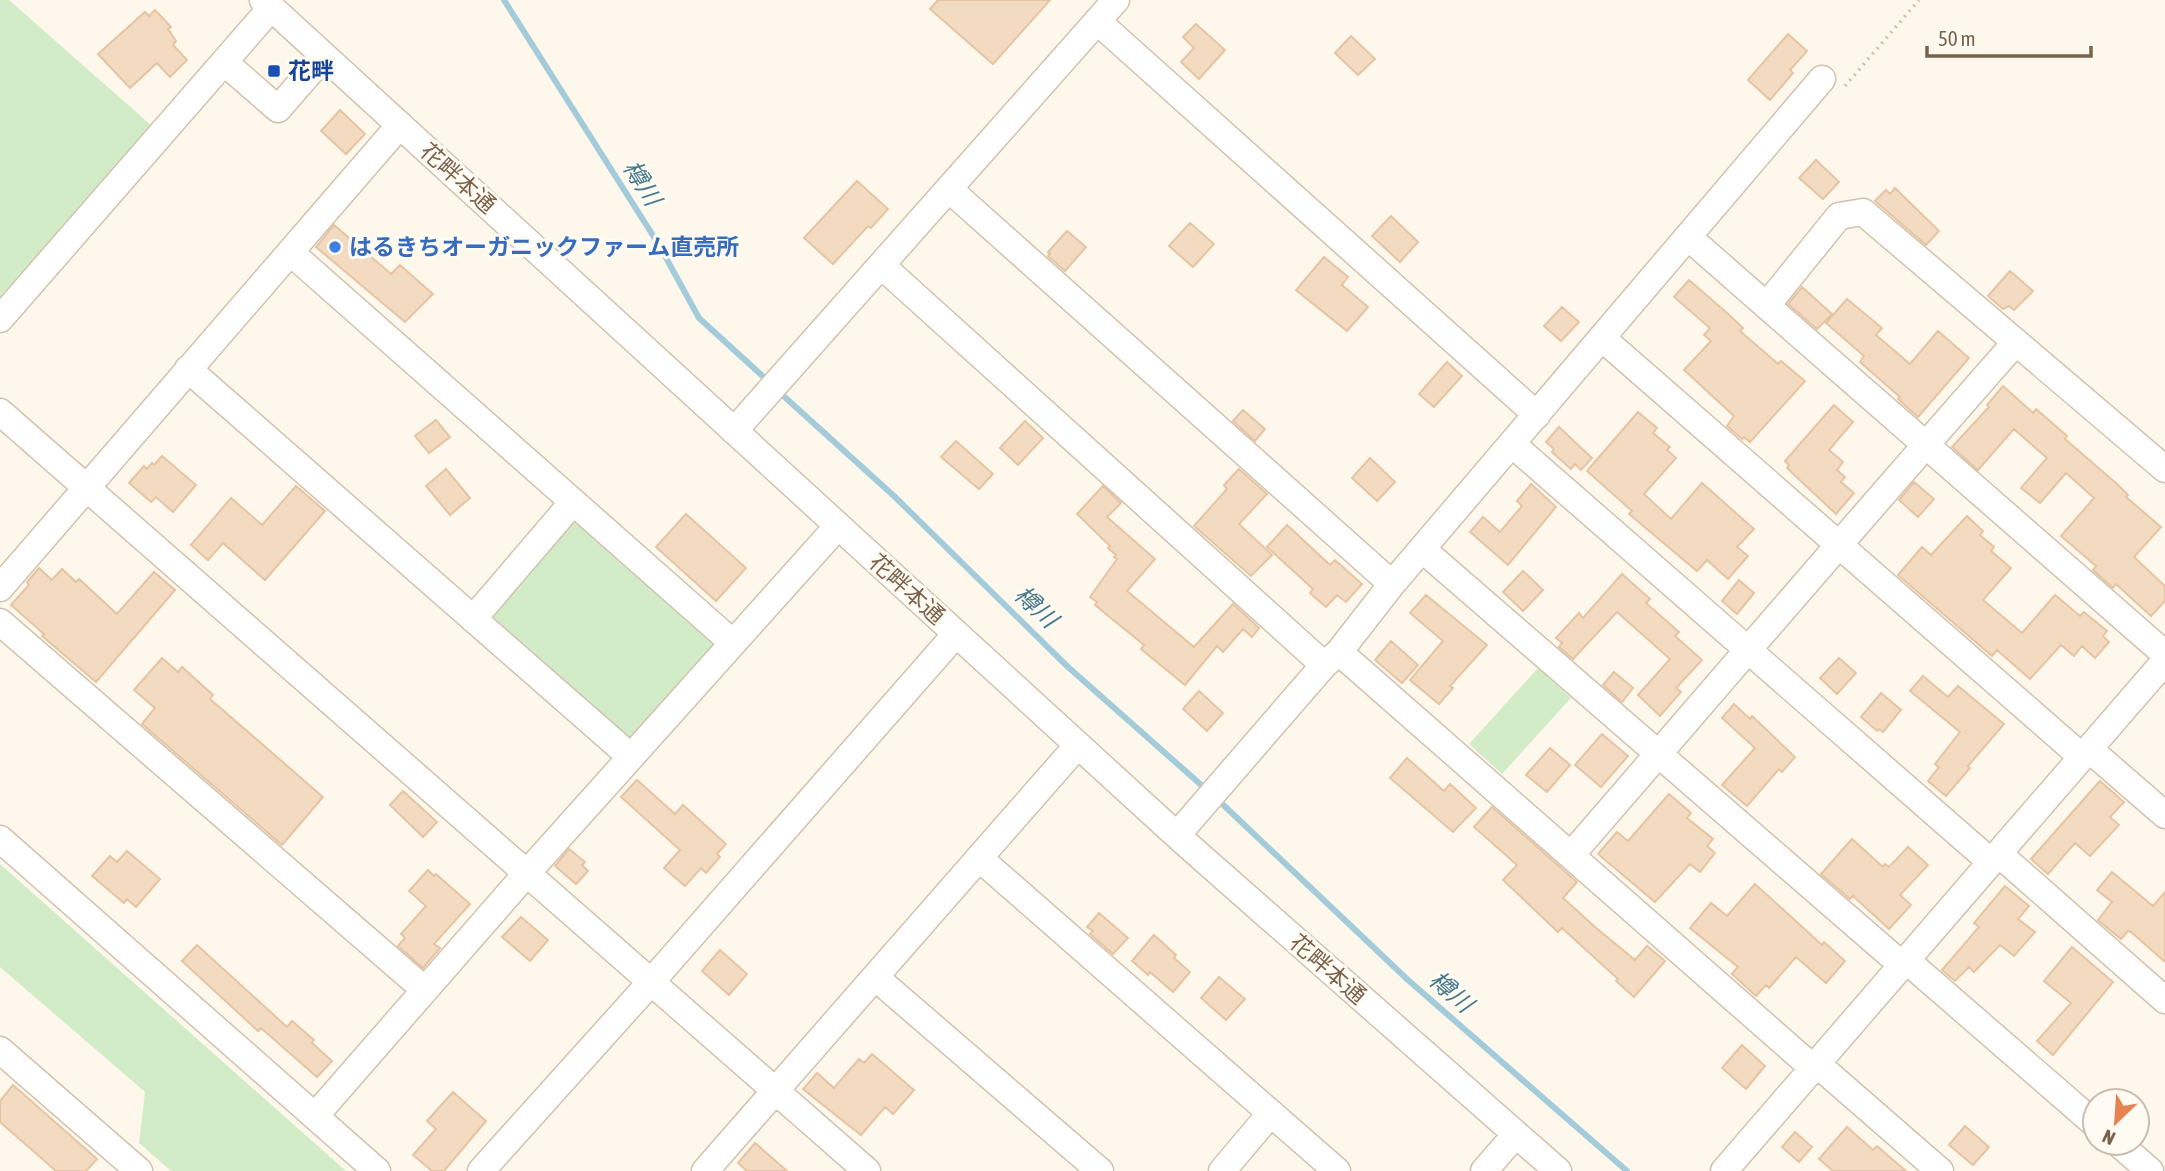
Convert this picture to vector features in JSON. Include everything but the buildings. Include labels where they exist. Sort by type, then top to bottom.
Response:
[{"type":"street","points":[[734,431],[1116,0]]},
{"type":"street","points":[[0,319],[224,62],[267,4]]},
{"type":"street","name":"花畔本通","points":[[267,4],[1177,835],[1558,1171]]},
{"type":"street","points":[[1097,21],[1537,415]]},
{"type":"street","points":[[224,62],[278,109],[324,56]]},
{"type":"street","points":[[1177,835],[1332,658],[1688,237],[1831,85]]},
{"type":"street","points":[[0,588],[400,125]]},
{"type":"street","points":[[950,190],[1392,584]]},
{"type":"street","points":[[1767,305],[1839,216],[1863,212],[2165,469]]},
{"type":"street","points":[[1688,237],[2165,654]]},
{"type":"street","points":[[290,252],[733,643]]},
{"type":"street","points":[[882,266],[1332,658],[1571,855],[1940,1171]]},
{"type":"street","points":[[1602,338],[1838,543],[2086,753],[2165,815]]},
{"type":"street","points":[[1571,855],[1749,651],[1838,543],[2016,342]]},
{"type":"street","points":[[188,369],[631,757]]},
{"type":"street","points":[[0,412],[867,1171]]},
{"type":"street","points":[[1511,444],[1749,651],[2165,1000]]},
{"type":"street","points":[[473,618],[573,502]]},
{"type":"street","points":[[315,1116],[527,873],[838,526]]},
{"type":"street","points":[[1422,550],[2081,1112]]},
{"type":"street","points":[[0,622],[425,990]]},
{"type":"street","points":[[481,1171],[651,982],[956,634]]},
{"type":"street","points":[[1724,1171],[2165,662]]},
{"type":"street","points":[[705,1171],[1078,745]]},
{"type":"street","points":[[0,839],[377,1171]]},
{"type":"street","points":[[979,858],[1337,1171]]},
{"type":"street","points":[[875,977],[1100,1171]]},
{"type":"street","points":[[0,1050],[139,1171]]},
{"type":"street","points":[[1222,1171],[1271,1113]]},
{"type":"street","points":[[1484,1171],[1516,1134]]},
{"type":"street","points":[[2134,1157],[2150,1171],[2165,1153]]},
{"type":"path","points":[[1831,85],[1919,0]]},
{"type":"green space","points":[[0,0],[9,0],[152,126],[0,297]]},
{"type":"green space","points":[[568,518],[578,518],[714,637],[714,650],[635,738],[623,737],[488,616]]},
{"type":"green space","points":[[1538,668],[1571,698],[1502,774],[1469,744]]},
{"type":"green space","points":[[0,864],[346,1171],[171,1171],[139,1143],[145,1092],[0,967]]},
{"type":"waterway","name":"樽川","points":[[504,0],[659,245],[699,318],[768,381]]},
{"type":"waterway","name":"樽川","points":[[778,391],[894,496],[1068,667],[1208,791]]},
{"type":"waterway","name":"樽川","points":[[1216,798],[1408,980],[1627,1171]]},
{"type":"place","name":"花畔","points":[[274,71]]},
{"type":"place","name":"はるきちオーガニックファーム直売所","points":[[335,247]]}]
